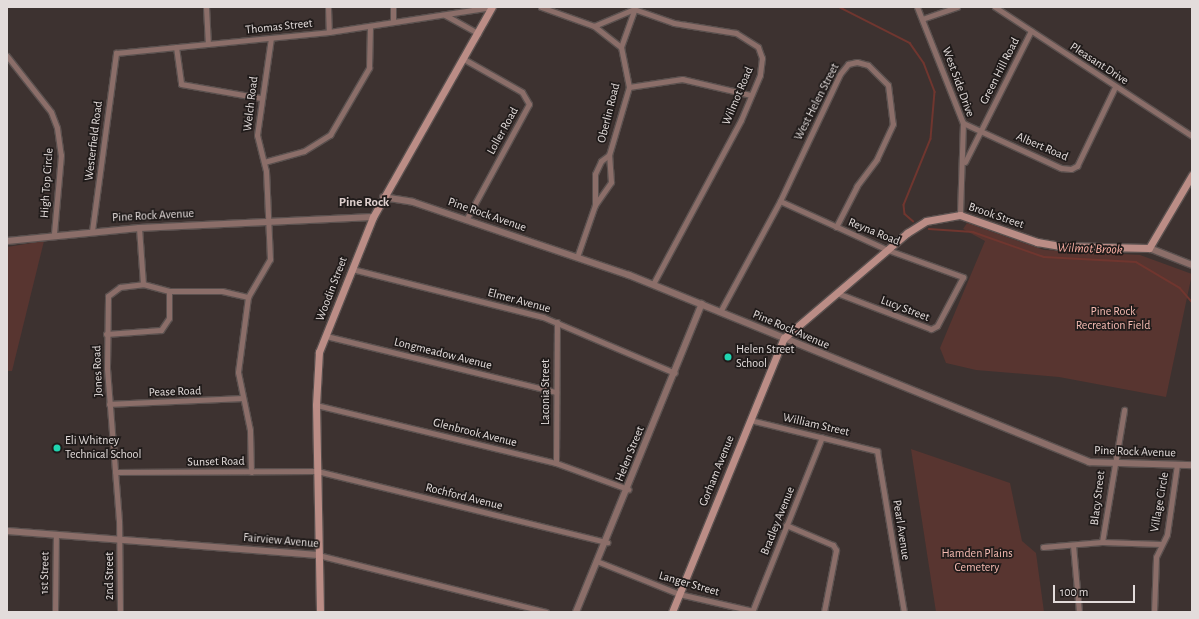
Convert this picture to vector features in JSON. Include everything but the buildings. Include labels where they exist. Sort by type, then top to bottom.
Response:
[{"type":"main road","name":"Woodin Street","points":[[320,612],[316,365],[352,269],[382,197],[492,7]]},
{"type":"main road","points":[[1149,248],[1192,175]]},
{"type":"main road","name":"Brook Street","points":[[784,338],[888,250],[926,221],[960,215],[1051,244],[1149,248]]},
{"type":"main road","name":"Gorham Avenue","points":[[672,612],[784,338]]},
{"type":"street","points":[[206,7],[208,44]]},
{"type":"street","points":[[328,7],[329,32]]},
{"type":"street","points":[[393,7],[393,22]]},
{"type":"street","name":"Thomas Street","points":[[116,53],[329,32],[445,15],[466,9],[492,7]]},
{"type":"street","points":[[541,7],[594,26],[621,47],[635,8]]},
{"type":"street","name":"West Side Drive","points":[[917,7],[963,123],[964,162],[960,215]]},
{"type":"street","points":[[922,19],[957,7]]},
{"type":"street","name":"Pleasant Drive","points":[[995,7],[1192,136]]},
{"type":"street","points":[[594,26],[635,8]]},
{"type":"street","name":"Wilmot Road","points":[[635,8],[674,23],[718,28],[748,38],[762,58],[751,95],[653,284]]},
{"type":"street","points":[[445,15],[478,33]]},
{"type":"street","points":[[264,162],[304,150],[330,135],[369,68],[370,26]]},
{"type":"street","name":"Green Hill Road","points":[[964,162],[1032,31]]},
{"type":"street","name":"Welch Road","points":[[248,297],[269,265],[269,220],[264,162],[257,139],[261,98],[271,38]]},
{"type":"street","points":[[176,47],[181,84],[261,98]]},
{"type":"street","name":"Oberlin Road","points":[[577,257],[595,204],[611,182],[609,155],[629,87],[621,47]]},
{"type":"street","name":"Westerfield Road","points":[[92,231],[116,53]]},
{"type":"street","name":"High Top Circle","points":[[7,56],[51,112],[57,128],[61,155],[54,234]]},
{"type":"street","name":"Loller Road","points":[[462,58],[522,92],[529,104],[466,220]]},
{"type":"street","name":"West Helen Street","points":[[720,312],[780,201],[840,74],[848,64],[868,65],[888,85],[893,124],[877,159],[857,186],[836,227]]},
{"type":"street","points":[[629,87],[682,79],[751,95]]},
{"type":"street","name":"Albert Road","points":[[963,123],[1061,168],[1071,169],[1077,166],[1115,87]]},
{"type":"street","name":"Oberlin Road","points":[[595,204],[595,174],[601,161],[609,155]]},
{"type":"street","name":"Pine Rock Avenue","points":[[382,197],[413,202],[653,284],[1078,458],[1113,463],[1192,465]]},
{"type":"street","name":"Reyna Road","points":[[780,201],[888,250],[963,277]]},
{"type":"street","name":"Pine Rock Avenue","points":[[7,241],[54,234],[92,231],[269,220],[373,216]]},
{"type":"street","points":[[139,228],[142,284],[168,291],[222,291],[248,297],[239,364],[241,398],[250,430],[252,472]]},
{"type":"street","name":"Brook Street","points":[[1149,248],[1192,265]]},
{"type":"street","name":"Elmer Avenue","points":[[352,269],[557,322],[675,373]]},
{"type":"street","name":"Lucy Street","points":[[837,293],[931,329],[937,326],[963,277]]},
{"type":"street","name":"Jones Road","points":[[120,540],[109,404],[106,334],[108,296],[120,287],[142,284]]},
{"type":"street","points":[[106,334],[162,330],[169,318],[168,291]]},
{"type":"street","name":"Helen Street","points":[[576,612],[599,562],[702,304]]},
{"type":"street","name":"Laconia Street","points":[[556,463],[557,322]]},
{"type":"street","name":"Longmeadow Avenue","points":[[326,336],[556,392]]},
{"type":"street","name":"Pease Road","points":[[109,404],[241,398]]},
{"type":"street","name":"Glenbrook Avenue","points":[[316,405],[556,463],[628,489]]},
{"type":"street","name":"Blacy Street","points":[[1102,542],[1113,463],[1124,410]]},
{"type":"street","name":"William Street","points":[[750,420],[877,451]]},
{"type":"street","name":"Bradley Avenue","points":[[752,612],[822,437]]},
{"type":"street","name":"Pearl Avenue","points":[[877,451],[904,612]]},
{"type":"street","name":"Village Circle","points":[[1154,612],[1154,574],[1161,544],[1167,534],[1177,464]]},
{"type":"street","name":"Sunset Road","points":[[115,472],[317,471]]},
{"type":"street","name":"Rochford Avenue","points":[[317,471],[607,542]]},
{"type":"street","points":[[786,525],[833,545],[836,550],[824,612]]},
{"type":"street","name":"Fairview Avenue","points":[[7,531],[318,554],[546,612]]},
{"type":"street","name":"1st Street","points":[[55,612],[56,534]]},
{"type":"street","name":"2nd Street","points":[[120,540],[120,612]]},
{"type":"street","points":[[1043,547],[1102,542],[1161,544]]},
{"type":"street","points":[[1073,545],[1079,612]]},
{"type":"street","name":"Langer Street","points":[[599,562],[679,594],[752,612]]},
{"type":"green space","name":"Pine Rock Recreation Field","points":[[967,223],[1044,250],[1140,255],[1192,274],[1166,397],[1059,377],[976,370],[946,363],[940,348],[985,241],[963,229]]},
{"type":"green space","points":[[44,241],[12,371],[7,371],[7,247]]},
{"type":"green space","name":"Hamden Plains Cemetery","points":[[911,449],[1010,483],[1022,541],[1036,553],[1044,612],[936,612]]},
{"type":"waterway","points":[[839,7],[910,43],[924,63],[935,92],[931,139],[904,205],[905,214],[913,221]]},
{"type":"waterway","name":"Wilmot Brook","points":[[929,229],[973,232],[1044,257],[1136,262],[1180,288],[1192,302]]},
{"type":"place","name":"Helen Street School","points":[[728,357]]},
{"type":"place","name":"Eli Whitney Technical School","points":[[57,448]]},
{"type":"district","name":"Pine Rock","points":[[364,203]]}]
